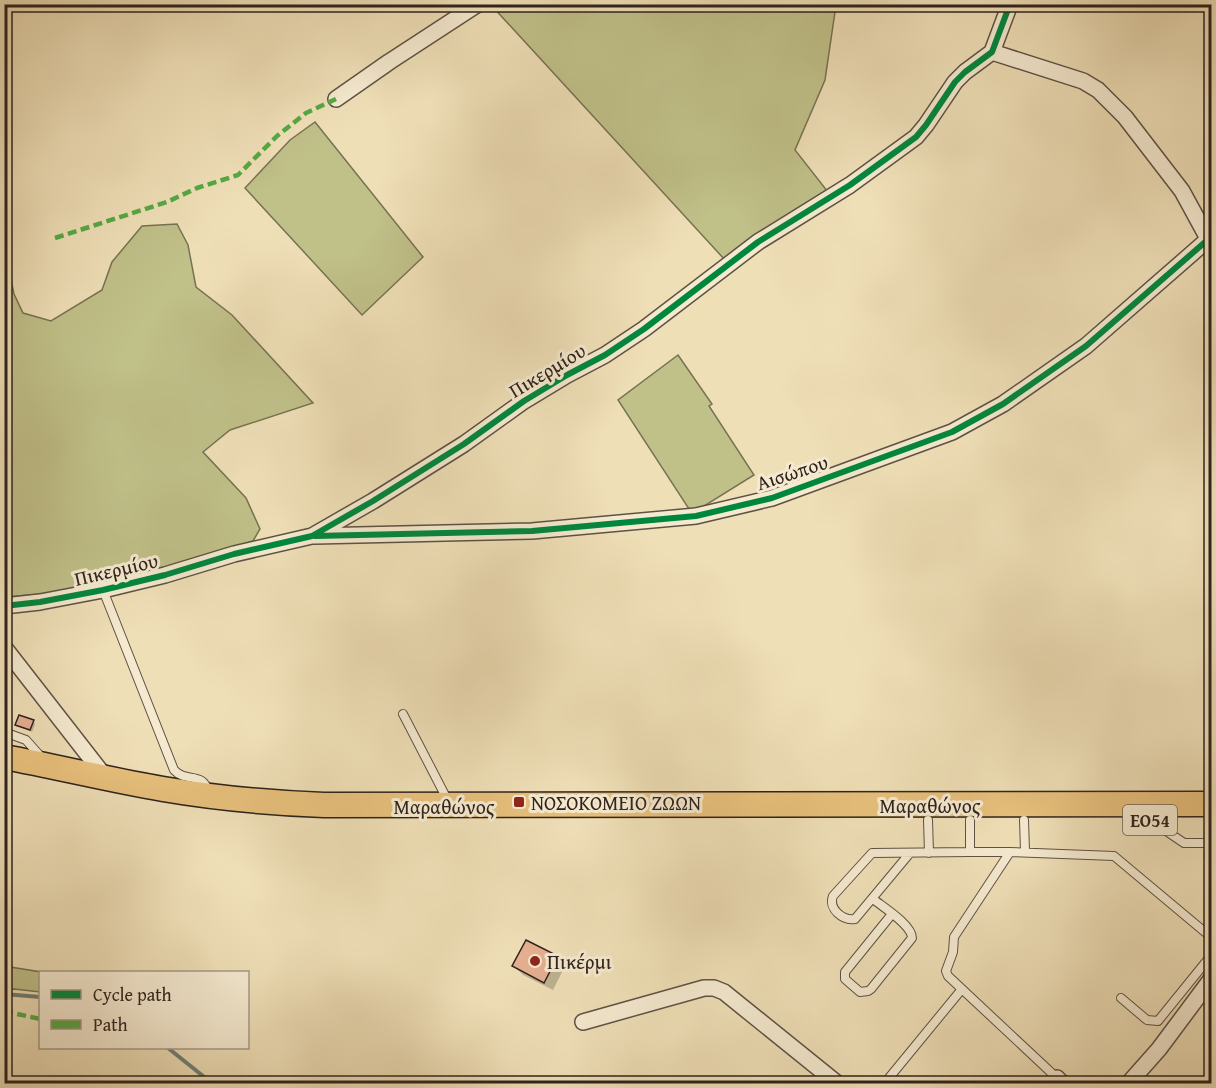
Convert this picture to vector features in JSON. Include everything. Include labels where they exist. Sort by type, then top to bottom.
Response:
[{"type":"main road","name":"Μαραθώνος","points":[[4,757],[106,779],[209,796],[305,805],[1212,804]]},
{"type":"main road","name":"Μαραθώνος","points":[[4,772],[158,804],[236,816],[286,820],[360,822],[1212,819]]},
{"type":"street","points":[[336,99],[478,4]]},
{"type":"street","points":[[1010,4],[992,52],[1083,81],[1098,90],[1125,117],[1161,162],[1182,191],[1210,240]]},
{"type":"street","name":"Πικερμίου","points":[[4,606],[103,590],[165,575],[234,554],[312,536],[464,444],[567,375],[605,356],[758,242],[850,185],[916,137],[927,125],[955,82],[992,52]]},
{"type":"street","name":"Αισώπου","points":[[312,536],[543,530],[696,516],[772,498],[952,432],[1003,404],[1086,346],[1210,240]]},
{"type":"street","points":[[4,647],[106,779]]},
{"type":"street","points":[[1128,1083],[1159,1049],[1212,978]]},
{"type":"street","points":[[583,1022],[704,988],[714,988],[724,992],[838,1083]]},
{"type":"lane","points":[[103,590],[174,770],[183,777],[199,778],[203,781],[209,796]]},
{"type":"lane","points":[[403,714],[449,806]]},
{"type":"lane","points":[[4,732],[26,740],[49,766]]},
{"type":"lane","points":[[928,820],[929,853]]},
{"type":"lane","points":[[970,820],[970,852]]},
{"type":"lane","points":[[1024,820],[1024,851]]},
{"type":"lane","points":[[1150,820],[1184,843],[1212,843]]},
{"type":"lane","points":[[910,853],[858,917],[852,920],[845,918],[834,910],[831,903],[833,896],[869,854],[910,853],[929,853],[970,852],[1010,852],[1024,851],[1114,856],[1212,938]]},
{"type":"lane","points":[[1010,852],[952,940],[953,952],[945,971],[1058,1082]]},
{"type":"lane","points":[[873,899],[892,914],[911,931],[912,938],[871,989],[860,992],[845,979],[844,972],[892,914]]},
{"type":"lane","points":[[1121,998],[1147,1020],[1158,1021],[1208,966],[1212,954]]},
{"type":"lane","points":[[884,1083],[962,989]]},
{"type":"green space","points":[[493,4],[836,5],[825,80],[795,150],[828,192],[725,260],[492,6]]},
{"type":"green space","points":[[315,122],[423,257],[362,315],[245,188],[290,140]]},
{"type":"green space","points":[[177,224],[188,245],[196,287],[232,315],[313,403],[230,430],[203,452],[246,498],[260,529],[253,541],[143,576],[55,593],[5,597],[4,275],[10,275],[14,294],[23,313],[51,321],[102,290],[112,262],[142,226]]},
{"type":"green space","points":[[678,355],[712,404],[709,406],[754,475],[691,512],[618,400]]},
{"type":"green space","points":[[4,966],[39,972],[39,992],[14,989],[5,992]]},
{"type":"building","points":[[19,715],[34,720],[30,730],[15,725]]},
{"type":"building","name":"Πικέρμι","points":[[526,940],[558,956],[544,983],[512,966]]},
{"type":"waterway","points":[[4,994],[39,997]]},
{"type":"waterway","points":[[169,1049],[213,1084]]},
{"type":"marked path","points":[[55,238],[167,202],[197,188],[238,175],[277,136],[306,113],[336,99]]},
{"type":"marked path","points":[[4,1011],[39,1019]]},
{"type":"cycle path","points":[[4,606],[103,590],[165,575],[234,554],[312,536],[373,501],[464,444],[524,401],[605,355],[644,329],[758,242],[850,185],[916,137],[955,82],[992,52],[1010,4]]},
{"type":"cycle path","points":[[315,536],[532,531],[696,516],[772,498],[952,432],[1003,404],[1086,346],[1212,236]]},
{"type":"place","name":"ΝΟΣΟΚΟΜΕΙΟ ΖΩΩΝ","points":[[519,802]]},
{"type":"place","name":"Πικέρμι","points":[[535,961]]}]
